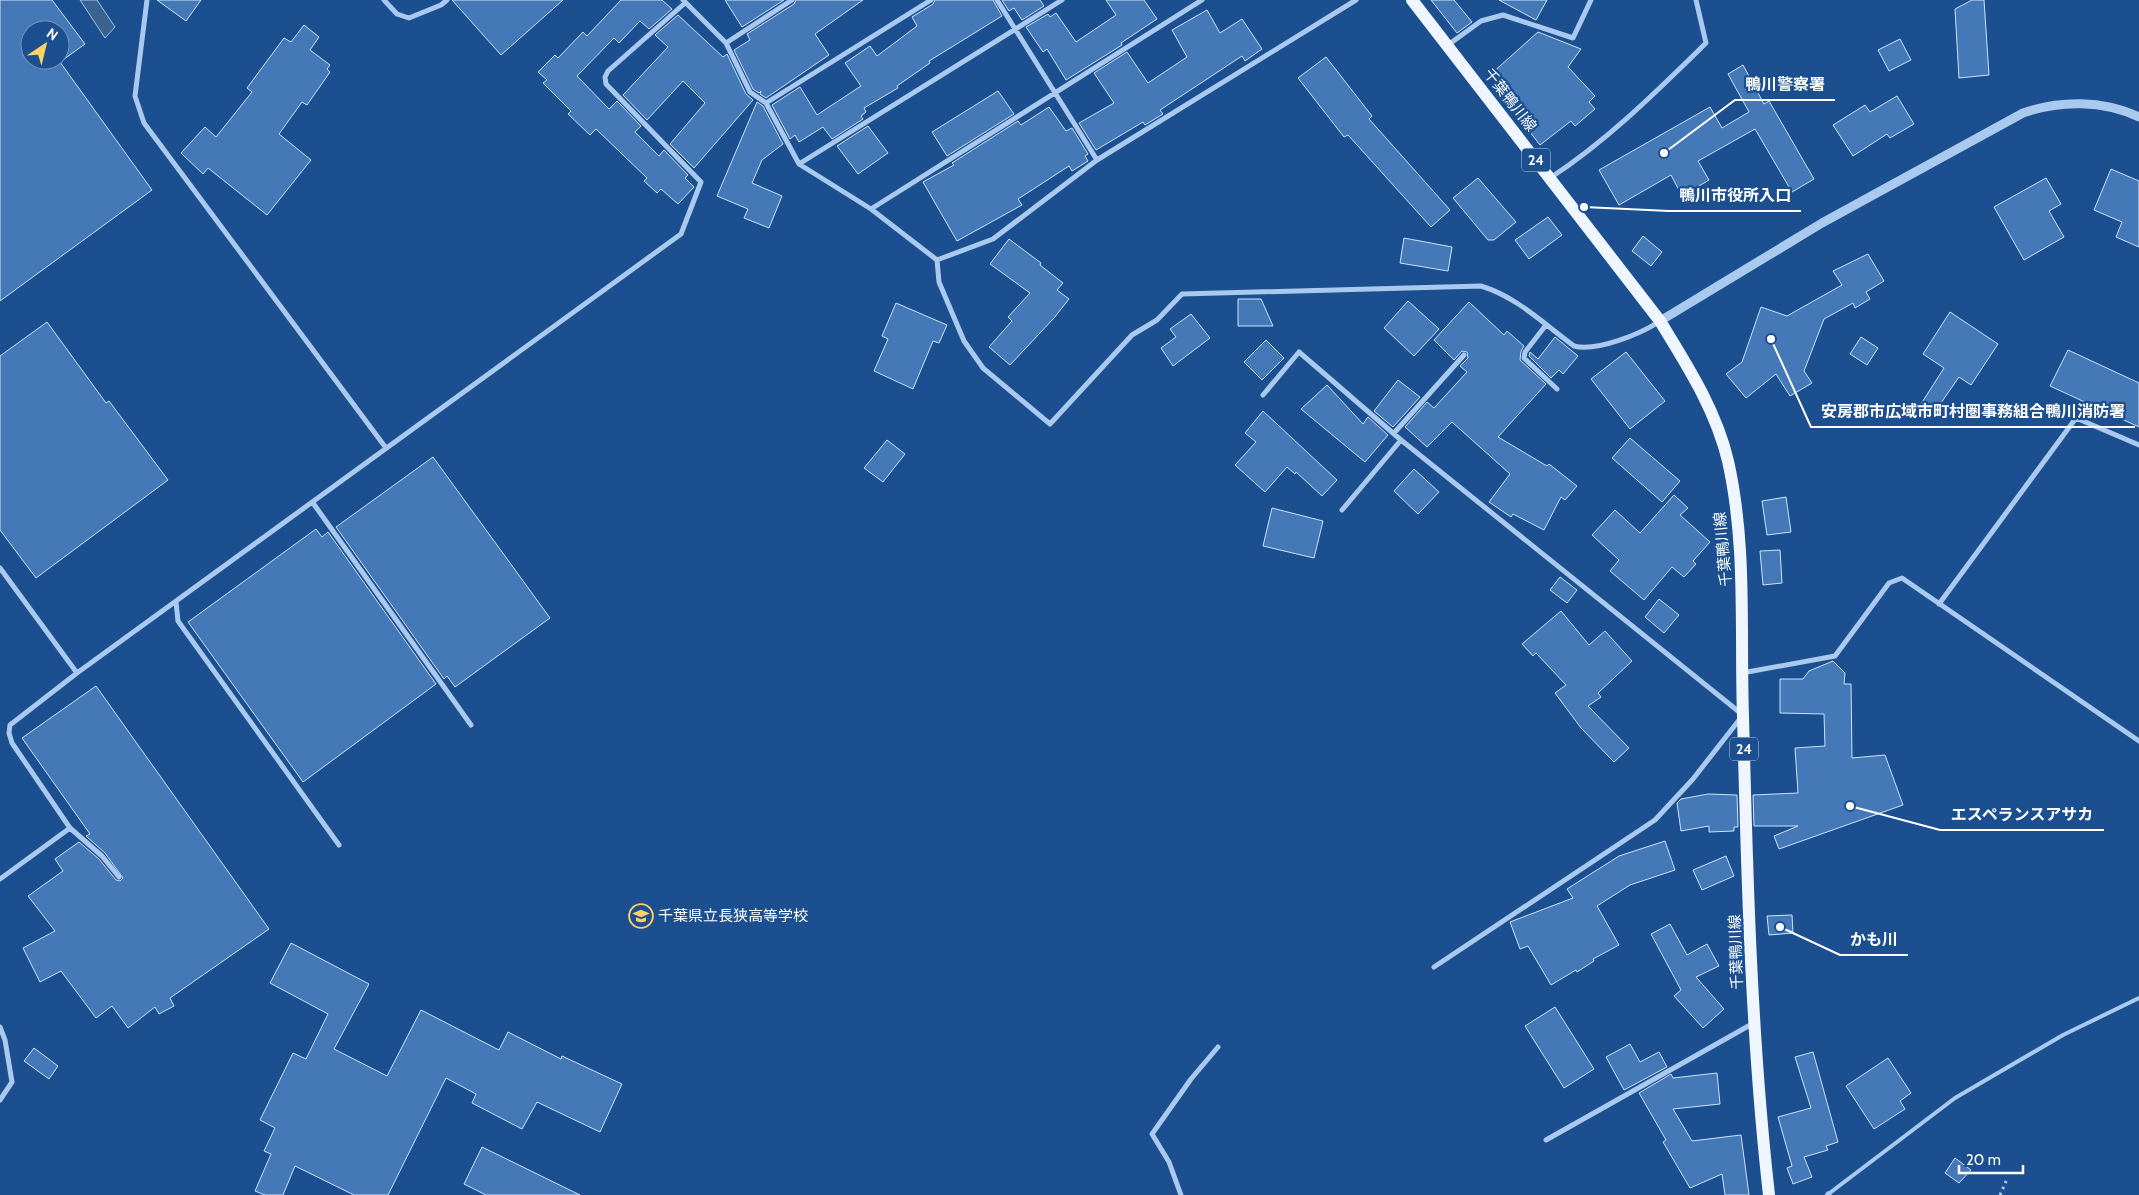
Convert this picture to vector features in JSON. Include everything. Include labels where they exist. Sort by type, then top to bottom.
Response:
[{"type":"main road","name":"千葉鴨川線","points":[[1412,0],[1660,321],[1690,369],[1711,412],[1728,461],[1741,552],[1743,716],[1755,1022],[1759,1107],[1769,1195]]},
{"type":"street","points":[[147,0],[135,96],[144,123],[386,448]]},
{"type":"street","points":[[384,0],[397,14],[409,18],[441,5],[447,0]]},
{"type":"street","points":[[726,43],[792,0]]},
{"type":"street","points":[[766,103],[930,0]]},
{"type":"street","points":[[997,0],[1097,160]]},
{"type":"street","points":[[799,164],[1062,0]]},
{"type":"street","points":[[870,209],[1202,0]]},
{"type":"street","points":[[937,260],[993,239],[1097,160],[1356,0]]},
{"type":"street","points":[[1448,46],[1481,21],[1503,15],[1573,38],[1591,0]]},
{"type":"street","points":[[1550,179],[1580,159],[1610,134],[1706,43],[1696,0]]},
{"type":"street","points":[[119,877],[102,856],[70,828],[12,743],[9,733],[10,725],[77,673],[681,234],[701,182],[606,84],[604,77],[608,71],[684,1],[726,43],[750,92],[766,103],[799,164],[870,209],[937,260],[939,282],[964,342],[983,368],[1050,424],[1132,335],[1157,320],[1182,294],[1481,286],[1497,291],[1514,300],[1574,346],[1583,348],[1596,347],[1649,329],[1822,223],[2023,113],[2051,105],[2079,104],[2108,107],[2139,116]]},
{"type":"street","points":[[1546,325],[1525,352],[1524,358],[1557,389]]},
{"type":"street","points":[[1263,395],[1299,352],[1401,440],[1743,716],[1693,779],[1655,820],[1434,967]]},
{"type":"street","points":[[1394,433],[1464,354]]},
{"type":"street","points":[[1939,604],[2076,418],[2139,445]]},
{"type":"street","points":[[1342,510],[1401,440]]},
{"type":"street","points":[[312,503],[471,725]]},
{"type":"street","points":[[0,568],[77,673]]},
{"type":"street","points":[[1742,673],[1835,656],[1889,583],[1902,578],[2139,741]]},
{"type":"street","points":[[176,602],[178,621],[339,845]]},
{"type":"street","points":[[0,879],[70,828]]},
{"type":"street","points":[[1546,1140],[1755,1022]]},
{"type":"street","points":[[0,1027],[5,1040],[12,1082],[0,1100]]},
{"type":"street","points":[[1181,1195],[1169,1162],[1152,1134],[1191,1079],[1218,1047]]},
{"type":"lane","points":[[1828,1195],[1955,1098],[2063,1035],[2139,998]]},
{"type":"path","points":[[2000,1195],[2007,1179]]},
{"type":"water","points":[[80,0],[97,0],[115,27],[105,38]]},
{"type":"building","points":[[0,0],[52,0],[67,20],[20,20],[20,70],[66,70],[152,190],[0,301]]},
{"type":"building","points":[[157,0],[201,0],[186,21]]},
{"type":"building","points":[[452,0],[563,0],[501,55]]},
{"type":"building","points":[[621,0],[662,0],[672,9],[649,29],[640,21],[619,43],[614,38],[577,76],[609,109],[617,101],[641,126],[635,132],[659,156],[664,150],[688,175],[685,178],[694,187],[678,204],[661,189],[657,193],[644,181],[647,178],[596,129],[590,135],[568,114],[571,111],[543,83],[547,80],[538,72],[555,55],[558,58],[583,32],[587,36]]},
{"type":"building","points":[[725,0],[784,0],[742,27]]},
{"type":"building","points":[[796,0],[863,0],[815,34],[829,55],[766,98],[760,94],[761,91],[759,93],[753,89],[734,50],[750,40],[747,34],[794,4]]},
{"type":"building","points":[[935,0],[993,0],[1002,16],[929,61],[930,63],[897,86],[898,88],[864,108],[866,112],[861,116],[863,119],[832,139],[823,127],[799,142],[795,135],[790,139],[772,105],[800,87],[817,115],[861,86],[845,63],[870,46],[877,56],[917,26],[912,17],[933,4]]},
{"type":"building","points":[[1002,0],[1040,0],[1044,6],[1022,20],[1014,8],[1009,11]]},
{"type":"building","points":[[1106,0],[1144,0],[1157,19],[1121,43],[1122,45],[1066,80],[1047,49],[1043,52],[1026,27],[1048,14],[1050,17],[1056,13],[1076,42],[1116,15]]},
{"type":"building","points":[[1431,0],[1454,0],[1472,22],[1457,33]]},
{"type":"building","points":[[1499,0],[1547,0],[1536,20]]},
{"type":"building","points":[[1972,0],[1984,0],[1989,75],[1959,78],[1955,9]]},
{"type":"building","points":[[1207,10],[1220,33],[1242,19],[1262,49],[1245,61],[1242,56],[1160,110],[1163,114],[1145,125],[1143,122],[1096,150],[1079,123],[1114,103],[1094,73],[1127,52],[1148,83],[1187,57],[1172,30]]},
{"type":"building","points":[[678,15],[723,57],[727,54],[746,94],[753,100],[694,168],[670,144],[705,103],[683,81],[647,120],[623,95],[668,47],[655,35]]},
{"type":"building","points":[[70,24],[85,44],[70,55]]},
{"type":"building","points":[[304,25],[319,37],[310,50],[330,65],[327,69],[330,72],[307,105],[302,102],[279,134],[311,160],[267,215],[208,168],[203,174],[181,153],[205,127],[216,137],[252,92],[247,88],[284,38],[291,42]]},
{"type":"building","points":[[1538,32],[1581,49],[1568,67],[1595,96],[1589,102],[1595,109],[1575,126],[1571,121],[1540,145],[1516,114],[1523,109],[1491,74]]},
{"type":"building","points":[[1900,39],[1911,60],[1889,71],[1878,50]]},
{"type":"building","points":[[1326,57],[1372,116],[1369,119],[1450,210],[1431,227],[1348,135],[1344,137],[1298,78]]},
{"type":"building","points":[[1743,65],[1764,104],[1769,101],[1814,179],[1792,192],[1755,129],[1698,161],[1709,180],[1682,196],[1671,175],[1619,205],[1599,170],[1710,107],[1722,128],[1749,112],[1728,74]]},
{"type":"building","points":[[998,91],[1014,114],[947,156],[932,132]]},
{"type":"building","points":[[1897,96],[1914,124],[1890,138],[1887,134],[1853,156],[1833,125],[1865,105],[1870,112]]},
{"type":"building","points":[[757,102],[763,106],[783,144],[762,160],[752,183],[782,196],[769,228],[744,218],[748,209],[717,196]]},
{"type":"building","points":[[1049,107],[1066,131],[1072,128],[1088,154],[1085,156],[1088,161],[1072,171],[1069,166],[1018,199],[1022,205],[957,241],[923,182],[954,165],[952,163],[1018,121],[1021,125]]},
{"type":"building","points":[[868,126],[888,153],[858,174],[837,146]]},
{"type":"building","points":[[2111,169],[2139,181],[2139,247],[2116,237],[2122,222],[2094,210]]},
{"type":"building","points":[[1478,178],[1516,222],[1494,240],[1488,240],[1453,198]]},
{"type":"building","points":[[2046,178],[2061,204],[2049,211],[2064,237],[2024,260],[1994,207]]},
{"type":"building","points":[[1548,217],[1562,235],[1529,259],[1515,240]]},
{"type":"building","points":[[1643,236],[1662,252],[1651,266],[1632,251]]},
{"type":"building","points":[[1404,238],[1452,247],[1448,271],[1400,263]]},
{"type":"building","points":[[1009,239],[1041,263],[1040,265],[1063,283],[1057,290],[1069,299],[1010,365],[989,347],[1012,321],[1008,317],[1030,293],[990,264]]},
{"type":"building","points":[[1868,254],[1884,281],[1866,292],[1870,299],[1855,308],[1853,303],[1824,319],[1804,371],[1812,383],[1790,396],[1776,374],[1746,398],[1726,374],[1742,362],[1761,307],[1787,316],[1842,285],[1833,271]]},
{"type":"building","points":[[1238,299],[1261,299],[1273,326],[1238,326]]},
{"type":"building","points":[[1408,301],[1439,329],[1414,356],[1384,328]]},
{"type":"building","points":[[1469,302],[1504,335],[1507,331],[1524,346],[1521,351],[1520,360],[1546,384],[1498,437],[1547,466],[1549,464],[1577,486],[1565,500],[1561,497],[1544,530],[1513,514],[1511,517],[1489,502],[1510,474],[1452,422],[1427,447],[1405,427],[1427,402],[1434,408],[1467,372],[1460,366],[1468,358],[1467,352],[1462,351],[1454,360],[1434,340]]},
{"type":"building","points":[[896,303],[947,325],[939,343],[933,341],[913,389],[874,371],[888,339],[882,336]]},
{"type":"building","points":[[1950,312],[1998,344],[1971,385],[1959,377],[1934,413],[1921,404],[1944,368],[1923,354]]},
{"type":"building","points":[[1191,314],[1210,338],[1173,366],[1161,348],[1176,337],[1170,329]]},
{"type":"building","points":[[47,322],[106,403],[109,401],[168,480],[36,578],[0,530],[0,356]]},
{"type":"building","points":[[1555,337],[1578,356],[1563,374],[1559,370],[1551,378],[1529,356],[1530,352],[1538,359]]},
{"type":"building","points":[[1861,337],[1878,348],[1867,365],[1850,354]]},
{"type":"building","points":[[1266,340],[1284,358],[1262,380],[1244,362]]},
{"type":"building","points":[[2068,350],[2139,383],[2139,427],[2050,386]]},
{"type":"building","points":[[1626,352],[1665,401],[1630,429],[1591,379]]},
{"type":"building","points":[[1398,380],[1420,397],[1393,427],[1374,411]]},
{"type":"building","points":[[1327,385],[1363,424],[1368,417],[1388,435],[1365,462],[1301,409]]},
{"type":"building","points":[[1263,411],[1337,480],[1322,496],[1296,472],[1295,474],[1287,467],[1265,492],[1235,465],[1256,442],[1245,433]]},
{"type":"building","points":[[1630,438],[1680,481],[1662,502],[1612,458]]},
{"type":"building","points":[[887,440],[905,454],[883,482],[864,468]]},
{"type":"building","points":[[433,457],[550,618],[455,687],[447,676],[444,679],[336,527]]},
{"type":"building","points":[[1414,469],[1439,492],[1418,514],[1394,491]]},
{"type":"building","points":[[1674,495],[1688,508],[1680,515],[1710,542],[1693,561],[1696,564],[1684,577],[1672,567],[1644,600],[1610,571],[1619,560],[1592,535],[1615,510],[1640,533]]},
{"type":"building","points":[[1786,497],[1791,532],[1767,535],[1762,501]]},
{"type":"building","points":[[1272,508],[1323,521],[1314,558],[1263,546]]},
{"type":"building","points":[[316,529],[322,537],[328,532],[436,684],[303,782],[188,622]]},
{"type":"building","points":[[1780,550],[1782,583],[1763,585],[1760,551]]},
{"type":"building","points":[[1560,577],[1577,590],[1567,603],[1550,590]]},
{"type":"building","points":[[1659,599],[1679,615],[1664,633],[1645,617]]},
{"type":"building","points":[[1561,611],[1589,645],[1605,631],[1632,661],[1598,693],[1601,697],[1588,706],[1629,748],[1614,762],[1581,728],[1555,693],[1566,685],[1536,653],[1533,656],[1522,644]]},
{"type":"building","points":[[1833,661],[1845,673],[1844,684],[1851,684],[1852,758],[1885,755],[1903,805],[1779,849],[1774,836],[1798,826],[1754,826],[1753,795],[1798,793],[1795,748],[1825,746],[1824,714],[1780,713],[1780,679],[1803,679],[1809,671]]},
{"type":"building","points":[[96,686],[269,929],[170,998],[174,1006],[159,1014],[155,1007],[128,1028],[112,1006],[96,1018],[61,971],[40,982],[23,948],[55,931],[28,896],[63,871],[55,859],[79,842],[99,859],[116,880],[120,881],[123,878],[105,853],[86,836],[90,834],[22,738]]},
{"type":"building","points":[[1708,794],[1737,795],[1738,827],[1734,827],[1734,831],[1709,832],[1709,826],[1681,831],[1677,803],[1681,799]]},
{"type":"building","points":[[1665,841],[1675,870],[1630,885],[1597,906],[1619,945],[1593,959],[1594,961],[1577,972],[1576,970],[1551,985],[1528,946],[1520,949],[1510,922],[1573,898],[1567,889],[1619,856]]},
{"type":"building","points":[[1726,856],[1734,876],[1702,890],[1693,870]]},
{"type":"building","points":[[1792,915],[1793,933],[1769,935],[1767,916]]},
{"type":"building","points":[[1670,924],[1687,955],[1707,944],[1719,966],[1696,977],[1724,1009],[1703,1028],[1674,996],[1681,990],[1651,934]]},
{"type":"building","points":[[291,943],[369,984],[334,1049],[387,1076],[421,1010],[499,1050],[508,1032],[561,1059],[562,1056],[622,1084],[600,1132],[537,1102],[522,1129],[472,1103],[476,1094],[446,1078],[388,1195],[354,1195],[295,1166],[283,1195],[265,1195],[255,1191],[271,1154],[264,1151],[275,1128],[260,1120],[293,1053],[306,1059],[328,1014],[270,983]]},
{"type":"building","points":[[1555,1007],[1594,1069],[1564,1088],[1525,1026]]},
{"type":"building","points":[[1630,1044],[1640,1062],[1659,1052],[1667,1067],[1624,1090],[1606,1057]]},
{"type":"building","points":[[34,1048],[58,1066],[49,1079],[24,1061]]},
{"type":"building","points":[[1813,1052],[1838,1142],[1826,1146],[1828,1150],[1804,1157],[1812,1177],[1793,1184],[1787,1168],[1792,1166],[1778,1117],[1811,1108],[1795,1057]]},
{"type":"building","points":[[1888,1058],[1911,1093],[1900,1101],[1905,1109],[1874,1129],[1846,1086]]},
{"type":"building","points":[[1717,1073],[1720,1104],[1673,1109],[1692,1141],[1741,1135],[1749,1195],[1725,1195],[1722,1174],[1690,1188],[1663,1142],[1666,1140],[1639,1093],[1671,1074],[1673,1078]]},
{"type":"building","points":[[482,1147],[580,1195],[486,1195],[464,1184]]},
{"type":"building","points":[[1955,1158],[1971,1170],[1959,1183],[1945,1173]]},
{"type":"place","name":"鴨川警察署","points":[[1664,153]]},
{"type":"place","name":"鴨川市役所入口","points":[[1584,207]]},
{"type":"place","name":"安房郡市広域市町村圏事務組合鴨川消防署","points":[[1771,339]]},
{"type":"place","name":"エスペランスアサカ","points":[[1850,806]]},
{"type":"place","name":"千葉県立長狭高等学校","points":[[641,916]]},
{"type":"place","name":"かも川","points":[[1780,927]]}]
